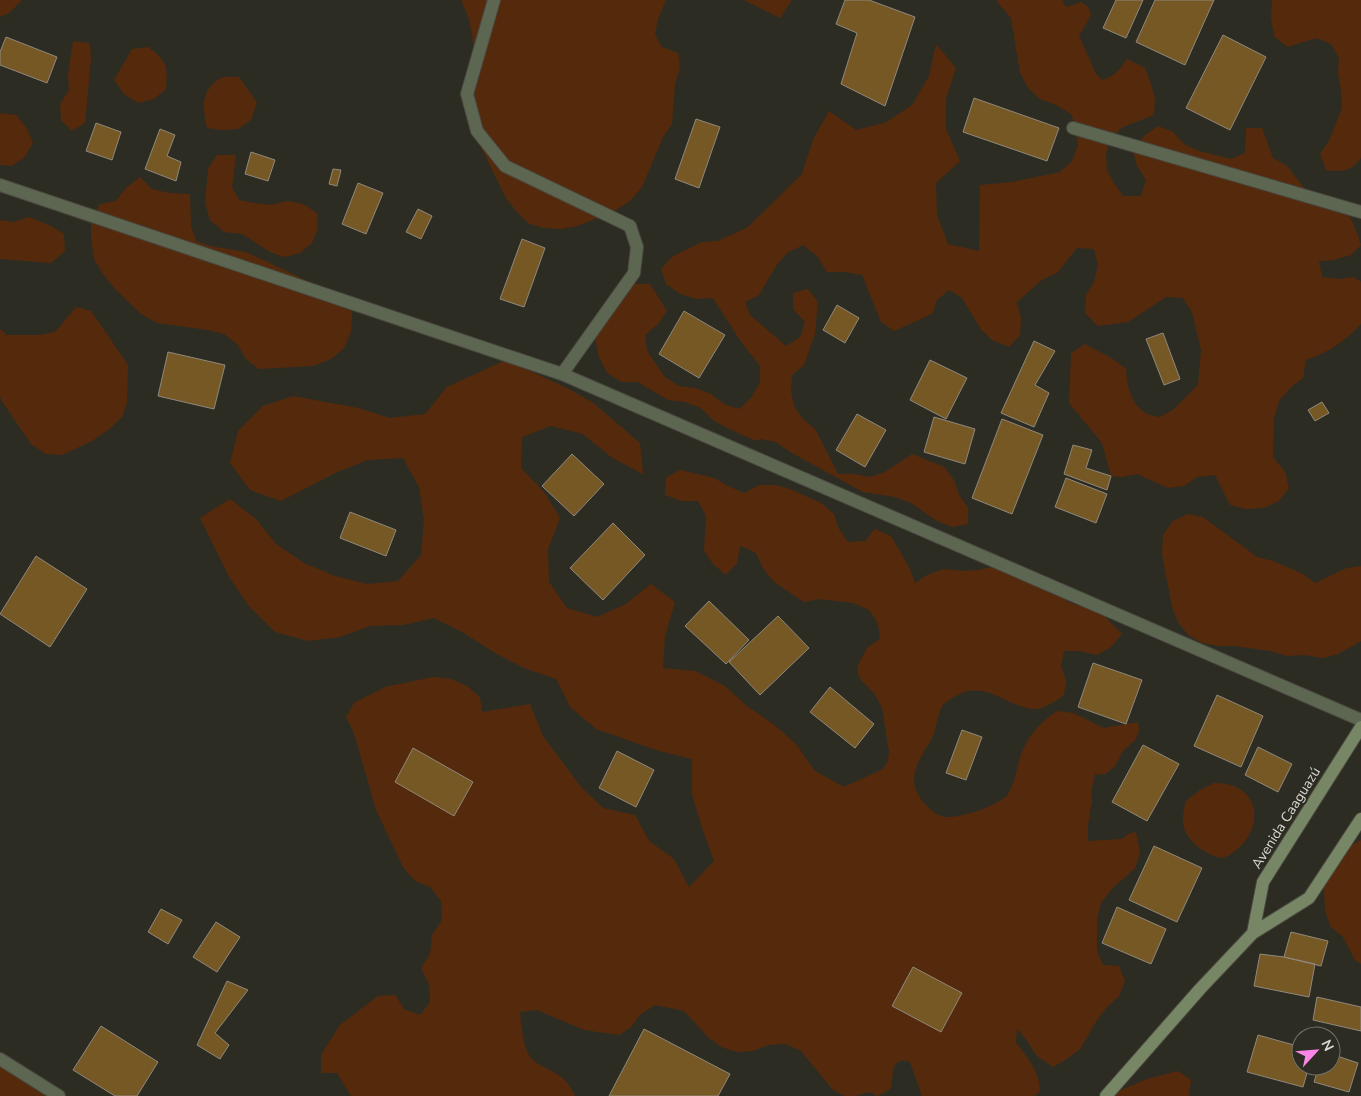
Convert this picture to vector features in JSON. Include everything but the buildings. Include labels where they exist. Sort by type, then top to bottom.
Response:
[{"type":"street","points":[[494,0],[467,94],[477,131],[505,166],[630,226],[636,246],[634,272],[562,374]]},
{"type":"street","points":[[1073,128],[1361,212]]},
{"type":"street","points":[[0,185],[562,374],[1361,720]]},
{"type":"street","name":"Avenida Caaguazú","points":[[1253,933],[1263,882],[1361,727]]},
{"type":"street","points":[[1106,1096],[1200,989],[1253,933],[1309,898],[1361,819]]},
{"type":"street","points":[[0,1059],[58,1096]]},
{"type":"shaded area","points":[[0,0],[22,0],[9,13],[0,17]]},
{"type":"shaded area","points":[[461,0],[666,0],[658,19],[655,35],[662,47],[678,53],[680,68],[675,84],[672,124],[663,137],[642,187],[630,201],[611,213],[577,226],[561,229],[543,228],[528,223],[516,211],[506,198],[473,131],[474,53],[468,16]]},
{"type":"shaded area","points":[[744,0],[792,0],[780,18]]},
{"type":"shaded area","points":[[997,0],[1062,0],[1066,7],[1081,2],[1088,7],[1091,15],[1079,36],[1096,74],[1102,80],[1111,77],[1127,59],[1145,68],[1155,99],[1154,115],[1123,127],[1110,138],[1106,154],[1107,170],[1123,196],[1141,196],[1146,180],[1137,166],[1133,151],[1144,136],[1158,126],[1173,132],[1184,144],[1199,151],[1231,159],[1245,153],[1246,128],[1262,128],[1273,158],[1287,166],[1308,193],[1325,194],[1332,197],[1348,215],[1361,245],[1351,255],[1334,260],[1319,261],[1322,277],[1339,279],[1354,277],[1361,282],[1361,324],[1336,346],[1306,360],[1303,378],[1291,387],[1279,401],[1274,418],[1273,457],[1285,472],[1289,488],[1279,501],[1264,508],[1246,509],[1230,505],[1215,475],[1197,477],[1184,486],[1168,488],[1137,474],[1121,477],[1111,476],[1102,443],[1069,403],[1071,353],[1085,344],[1113,359],[1126,369],[1128,387],[1135,403],[1146,413],[1159,417],[1173,410],[1198,385],[1201,350],[1192,312],[1183,298],[1166,297],[1128,322],[1098,326],[1085,313],[1086,295],[1094,282],[1098,265],[1094,249],[1077,248],[1057,273],[1043,279],[1017,302],[1021,319],[1020,335],[1009,347],[992,340],[980,328],[962,298],[949,290],[937,300],[932,314],[894,331],[881,322],[862,275],[827,272],[817,256],[803,245],[787,253],[776,266],[759,295],[745,302],[750,315],[786,346],[800,337],[805,322],[793,309],[793,293],[808,289],[818,302],[815,334],[804,365],[792,375],[791,391],[794,406],[803,419],[815,429],[838,474],[870,477],[885,472],[912,454],[944,467],[954,480],[959,495],[968,508],[968,524],[952,527],[937,521],[911,503],[895,497],[863,492],[790,452],[776,442],[761,439],[756,441],[713,420],[701,408],[685,402],[668,400],[638,382],[622,382],[607,373],[599,357],[595,339],[607,308],[632,284],[650,284],[667,311],[658,324],[645,335],[647,351],[665,377],[679,386],[695,388],[711,394],[724,404],[739,409],[751,398],[760,382],[760,366],[739,339],[713,298],[697,299],[680,294],[666,284],[661,269],[673,256],[702,242],[718,241],[748,227],[802,174],[813,140],[829,111],[856,130],[887,122],[913,104],[929,76],[936,44],[956,68],[946,98],[946,129],[960,161],[936,183],[937,215],[948,244],[979,251],[980,185],[1012,182],[1060,172],[1072,161],[1078,145],[1076,128],[1071,114],[1056,105],[1040,99],[1028,88],[1020,73],[1011,18]]},
{"type":"shaded area","points":[[1272,0],[1361,0],[1361,158],[1353,166],[1345,170],[1326,170],[1320,154],[1329,141],[1342,108],[1338,74],[1339,58],[1331,44],[1317,38],[1287,47],[1274,36],[1271,17]]},
{"type":"shaded area","points":[[73,41],[90,43],[91,59],[85,123],[72,131],[61,120],[60,104],[69,90],[68,74]]},
{"type":"shaded area","points":[[148,47],[165,64],[167,74],[166,89],[154,99],[138,103],[124,94],[114,80],[132,49]]},
{"type":"shaded area","points":[[239,77],[257,103],[251,120],[238,129],[207,128],[204,101],[209,89],[221,78]]},
{"type":"shaded area","points":[[0,113],[16,115],[27,129],[33,143],[24,158],[11,166],[0,165]]},
{"type":"shaded area","points":[[217,155],[236,155],[232,187],[239,200],[270,205],[287,201],[303,204],[317,213],[318,228],[312,243],[300,253],[284,257],[270,252],[242,234],[224,232],[210,220],[205,203],[208,169]]},
{"type":"shaded area","points":[[140,177],[152,189],[169,193],[190,194],[191,226],[196,241],[210,246],[246,252],[348,300],[352,314],[351,332],[344,348],[331,359],[313,366],[259,369],[246,359],[237,344],[224,334],[157,323],[141,314],[114,288],[103,274],[94,259],[91,237],[91,220],[100,204],[116,201],[127,187]]},
{"type":"shaded area","points":[[29,217],[51,226],[64,234],[65,251],[51,263],[0,259],[0,220],[14,222]]},
{"type":"shaded area","points":[[76,307],[91,311],[128,365],[127,402],[122,417],[92,441],[62,455],[46,454],[31,444],[1,400],[0,329],[7,335],[40,335],[55,332]]},
{"type":"shaded area","points":[[506,360],[565,387],[592,402],[640,443],[643,474],[611,457],[583,434],[551,426],[522,437],[521,468],[544,492],[560,518],[548,549],[549,582],[567,608],[597,617],[626,604],[651,584],[675,602],[665,636],[663,668],[695,671],[725,686],[747,706],[773,724],[796,744],[815,771],[844,787],[883,769],[888,761],[889,752],[882,708],[874,693],[858,674],[858,665],[867,648],[880,639],[878,624],[869,610],[853,603],[820,599],[804,602],[774,582],[763,568],[756,553],[740,546],[737,563],[726,575],[713,564],[704,551],[706,516],[698,501],[682,501],[665,495],[666,478],[680,470],[714,478],[744,493],[759,485],[775,485],[790,489],[821,503],[834,514],[839,529],[848,542],[865,541],[875,529],[891,536],[909,567],[915,583],[927,575],[944,569],[961,571],[998,566],[1053,591],[1070,603],[1100,612],[1122,634],[1111,647],[1097,655],[1080,651],[1064,651],[1061,666],[1066,681],[1064,695],[1044,707],[1036,709],[1026,708],[987,692],[979,691],[962,693],[949,700],[941,708],[932,738],[920,758],[915,772],[915,788],[928,808],[936,814],[946,817],[961,816],[997,803],[1008,794],[1027,741],[1043,722],[1057,711],[1073,713],[1104,728],[1138,722],[1139,730],[1136,739],[1123,751],[1115,766],[1104,775],[1095,774],[1091,792],[1092,800],[1088,825],[1088,841],[1122,839],[1128,834],[1136,832],[1140,853],[1135,868],[1111,890],[1101,903],[1097,919],[1097,951],[1103,965],[1119,966],[1125,981],[1119,996],[1097,1020],[1080,1049],[1053,1067],[1037,1056],[1017,1028],[1016,1043],[1028,1059],[1038,1078],[1040,1091],[1035,1096],[922,1096],[910,1062],[903,1060],[895,1064],[891,1088],[884,1093],[877,1096],[870,1092],[855,1096],[845,1096],[833,1090],[800,1050],[785,1044],[768,1045],[753,1051],[737,1052],[721,1047],[708,1037],[684,1011],[655,1005],[640,1015],[631,1027],[619,1035],[584,1030],[537,1010],[520,1012],[524,1042],[528,1054],[538,1064],[563,1079],[575,1096],[351,1096],[337,1073],[321,1073],[321,1055],[340,1025],[378,996],[395,995],[404,1009],[420,1015],[430,1002],[429,984],[421,968],[430,954],[432,935],[442,920],[441,901],[430,887],[415,881],[403,867],[376,810],[354,733],[346,717],[354,703],[385,687],[433,677],[451,679],[467,686],[480,697],[482,712],[530,704],[543,736],[581,787],[603,808],[635,815],[649,841],[674,859],[689,887],[714,861],[692,794],[692,759],[659,751],[596,729],[571,708],[556,679],[524,668],[434,618],[403,625],[370,626],[340,637],[308,641],[275,632],[249,606],[229,577],[200,518],[230,499],[255,518],[276,544],[304,563],[335,576],[367,584],[398,581],[421,555],[424,520],[419,487],[403,458],[368,460],[337,472],[281,501],[250,490],[230,463],[238,431],[263,406],[293,396],[358,408],[390,418],[425,414],[447,387]]},
{"type":"shaded area","points":[[1188,514],[1203,517],[1257,557],[1273,561],[1303,574],[1315,583],[1347,568],[1361,566],[1361,641],[1338,654],[1323,658],[1304,655],[1287,656],[1270,651],[1234,646],[1218,646],[1202,643],[1188,635],[1178,622],[1172,607],[1162,554],[1163,535],[1173,521]]},
{"type":"shaded area","points":[[1214,783],[1229,785],[1241,790],[1249,797],[1253,807],[1252,830],[1235,851],[1223,858],[1212,855],[1197,846],[1187,835],[1183,825],[1186,801],[1200,790]]},
{"type":"shaded area","points":[[1361,840],[1361,964],[1355,960],[1343,937],[1330,926],[1325,910],[1324,890],[1325,873],[1339,852]]},
{"type":"shaded area","points":[[0,1057],[10,1062],[45,1096],[0,1096]]},
{"type":"shaded area","points":[[1178,1071],[1191,1080],[1189,1096],[1113,1096],[1116,1092],[1147,1079]]}]
